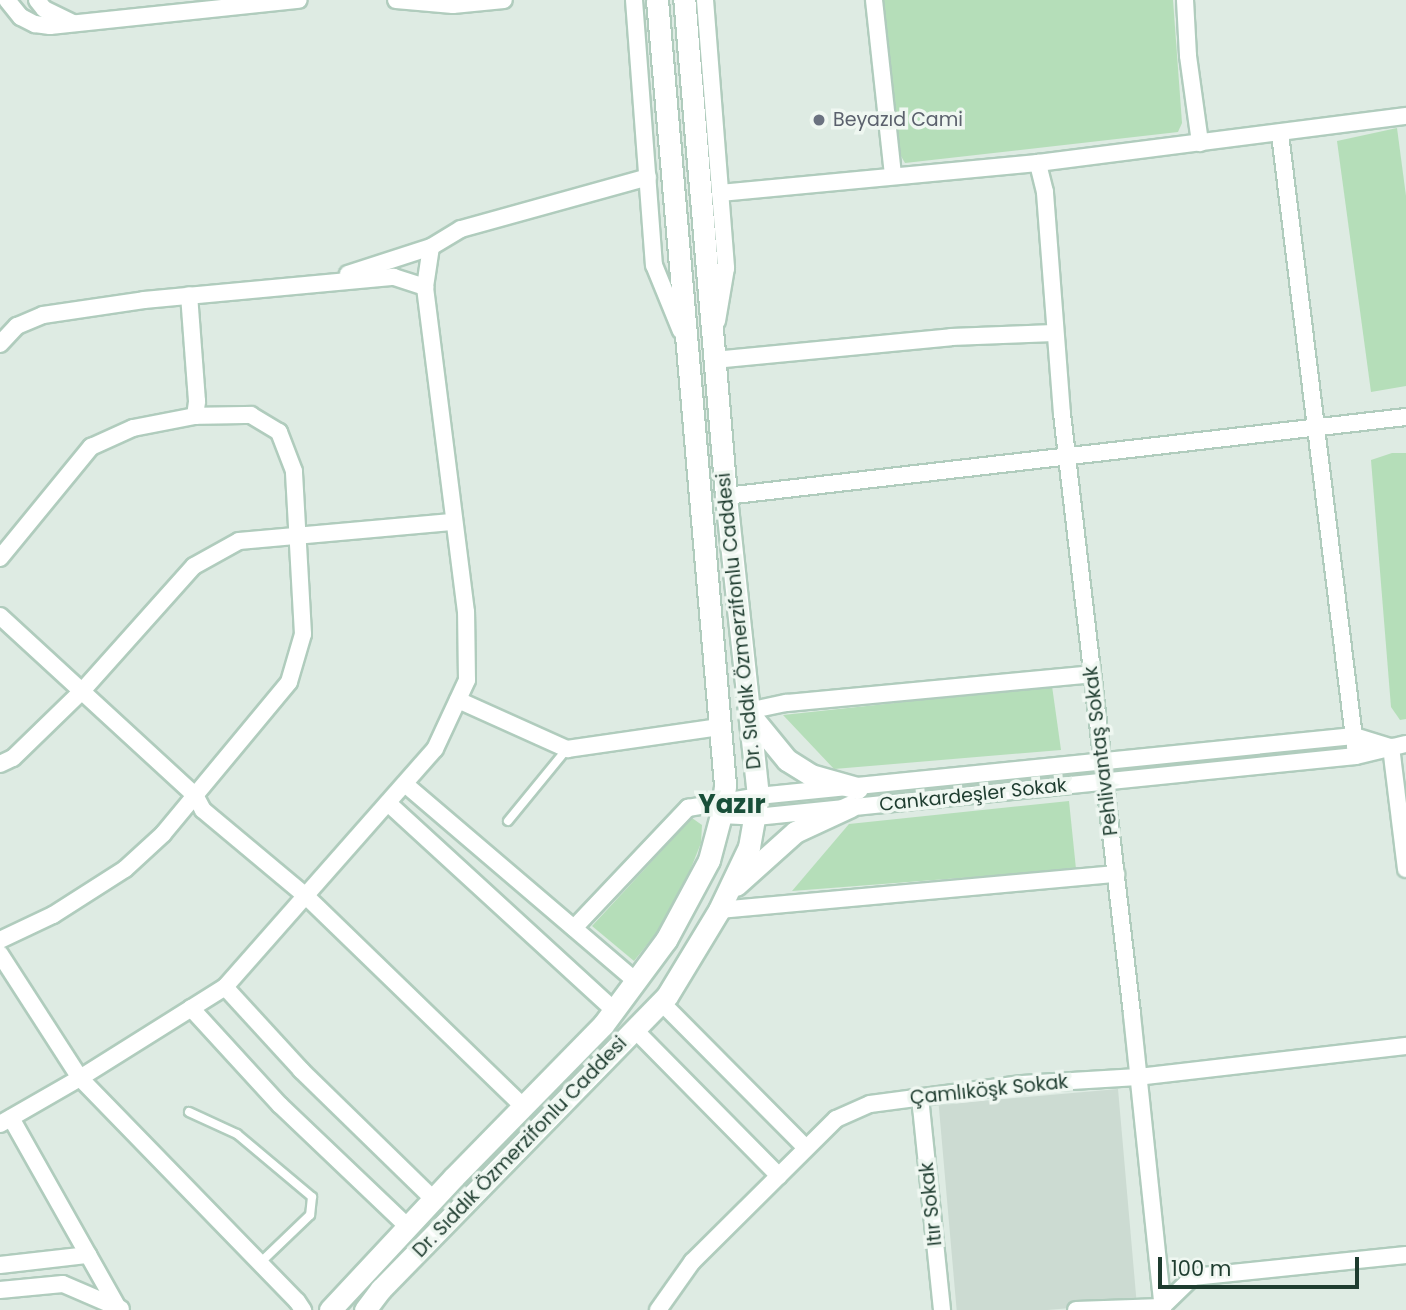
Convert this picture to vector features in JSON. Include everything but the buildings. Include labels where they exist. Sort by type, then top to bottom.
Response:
[{"type":"main road","name":"Dr. Sıddık Özmerzifonlu Caddesi","points":[[330,1310],[614,1010],[666,940],[709,860],[722,809],[719,727],[657,0]]},
{"type":"main road","name":"Dr. Sıddık Özmerzifonlu Caddesi","points":[[365,1310],[381,1289],[661,1002],[723,902],[749,847],[757,806],[726,496],[684,0]]},
{"type":"main road","points":[[748,711],[787,761],[853,797]]},
{"type":"main road","points":[[723,902],[795,832],[853,797]]},
{"type":"street","points":[[7,0],[22,17],[35,24],[75,24],[299,0]]},
{"type":"street","points":[[37,0],[44,9],[75,24]]},
{"type":"street","points":[[396,0],[504,0]]},
{"type":"street","points":[[634,0],[654,265],[687,348]]},
{"type":"street","points":[[705,0],[726,268],[714,352],[767,357],[951,337],[1054,333]]},
{"type":"street","points":[[874,0],[893,175]]},
{"type":"street","points":[[1185,0],[1188,56],[1200,143]]},
{"type":"street","points":[[720,193],[1038,163],[1406,116]]},
{"type":"street","points":[[1280,134],[1356,756]]},
{"type":"street","name":"Pehlivantaş Sokak","points":[[1038,163],[1045,192],[1054,333],[1139,1077],[1162,1309]]},
{"type":"street","points":[[304,283],[355,272],[431,247],[461,229],[648,177]]},
{"type":"street","points":[[121,1309],[5,1121],[80,1078],[225,987],[435,749],[467,680],[466,626],[425,287],[431,247]]},
{"type":"street","points":[[0,344],[17,326],[43,315],[189,295],[394,277],[425,287]]},
{"type":"street","points":[[189,295],[197,401],[195,416]]},
{"type":"street","points":[[0,558],[91,447],[133,428],[195,416],[251,415],[279,432],[294,471],[303,634],[289,682],[163,834],[125,869],[52,915],[0,940]]},
{"type":"street","points":[[726,496],[1406,417]]},
{"type":"street","points":[[0,764],[13,758],[83,690],[194,566],[239,541],[298,533],[454,522]]},
{"type":"street","points":[[0,616],[195,795],[203,810],[307,897],[523,1106]]},
{"type":"street","points":[[748,711],[787,703],[1092,674]]},
{"type":"street","points":[[458,700],[567,749],[719,727]]},
{"type":"street","name":"Cankardeşler Sokak","points":[[853,797],[1102,760],[1354,736],[1398,745]]},
{"type":"street","points":[[1398,745],[1406,869]]},
{"type":"street","name":"Cankardeşler Sokak","points":[[573,928],[688,808],[722,809],[853,797],[1105,781],[1356,756],[1398,745]]},
{"type":"street","points":[[405,784],[636,981]]},
{"type":"street","points":[[388,803],[614,1010]]},
{"type":"street","points":[[723,902],[1116,874]]},
{"type":"street","points":[[0,954],[80,1078],[303,1310]]},
{"type":"street","points":[[225,987],[301,1070],[433,1199]]},
{"type":"street","points":[[661,1002],[806,1148]]},
{"type":"street","points":[[191,1008],[280,1105],[407,1226]]},
{"type":"street","points":[[635,1030],[779,1175]]},
{"type":"street","name":"Çamlıköşk Sokak","points":[[658,1310],[692,1262],[806,1148],[836,1119],[870,1104],[1022,1084],[1139,1077],[1406,1046]]},
{"type":"street","name":"Itır Sokak","points":[[920,1097],[943,1310]]},
{"type":"street","points":[[0,1265],[89,1255]]},
{"type":"street","points":[[1076,1310],[1162,1309],[1193,1277],[1406,1255]]},
{"type":"street","points":[[0,1290],[62,1284],[121,1309]]},
{"type":"lane","points":[[508,821],[567,749]]},
{"type":"lane","points":[[189,1112],[237,1134],[312,1197],[310,1215],[260,1263]]},
{"type":"shaded area","points":[[1118,1089],[1137,1302],[1047,1310],[957,1310],[939,1105]]},
{"type":"green space","points":[[882,0],[1173,0],[1182,123],[1178,132],[905,163],[898,151]]},
{"type":"green space","points":[[1397,128],[1406,196],[1406,386],[1371,392],[1337,141]]},
{"type":"green space","points":[[1392,453],[1406,453],[1406,719],[1400,720],[1391,707],[1371,460]]},
{"type":"green space","points":[[1052,686],[1061,750],[834,769],[783,715]]},
{"type":"green space","points":[[1069,801],[1076,869],[792,891],[849,824]]},
{"type":"green space","points":[[692,818],[702,825],[701,843],[685,883],[658,931],[634,961],[592,926]]},
{"type":"place","name":"Beyazıd Cami","points":[[819,120]]},
{"type":"district","name":"Yazır","points":[[732,805]]}]
